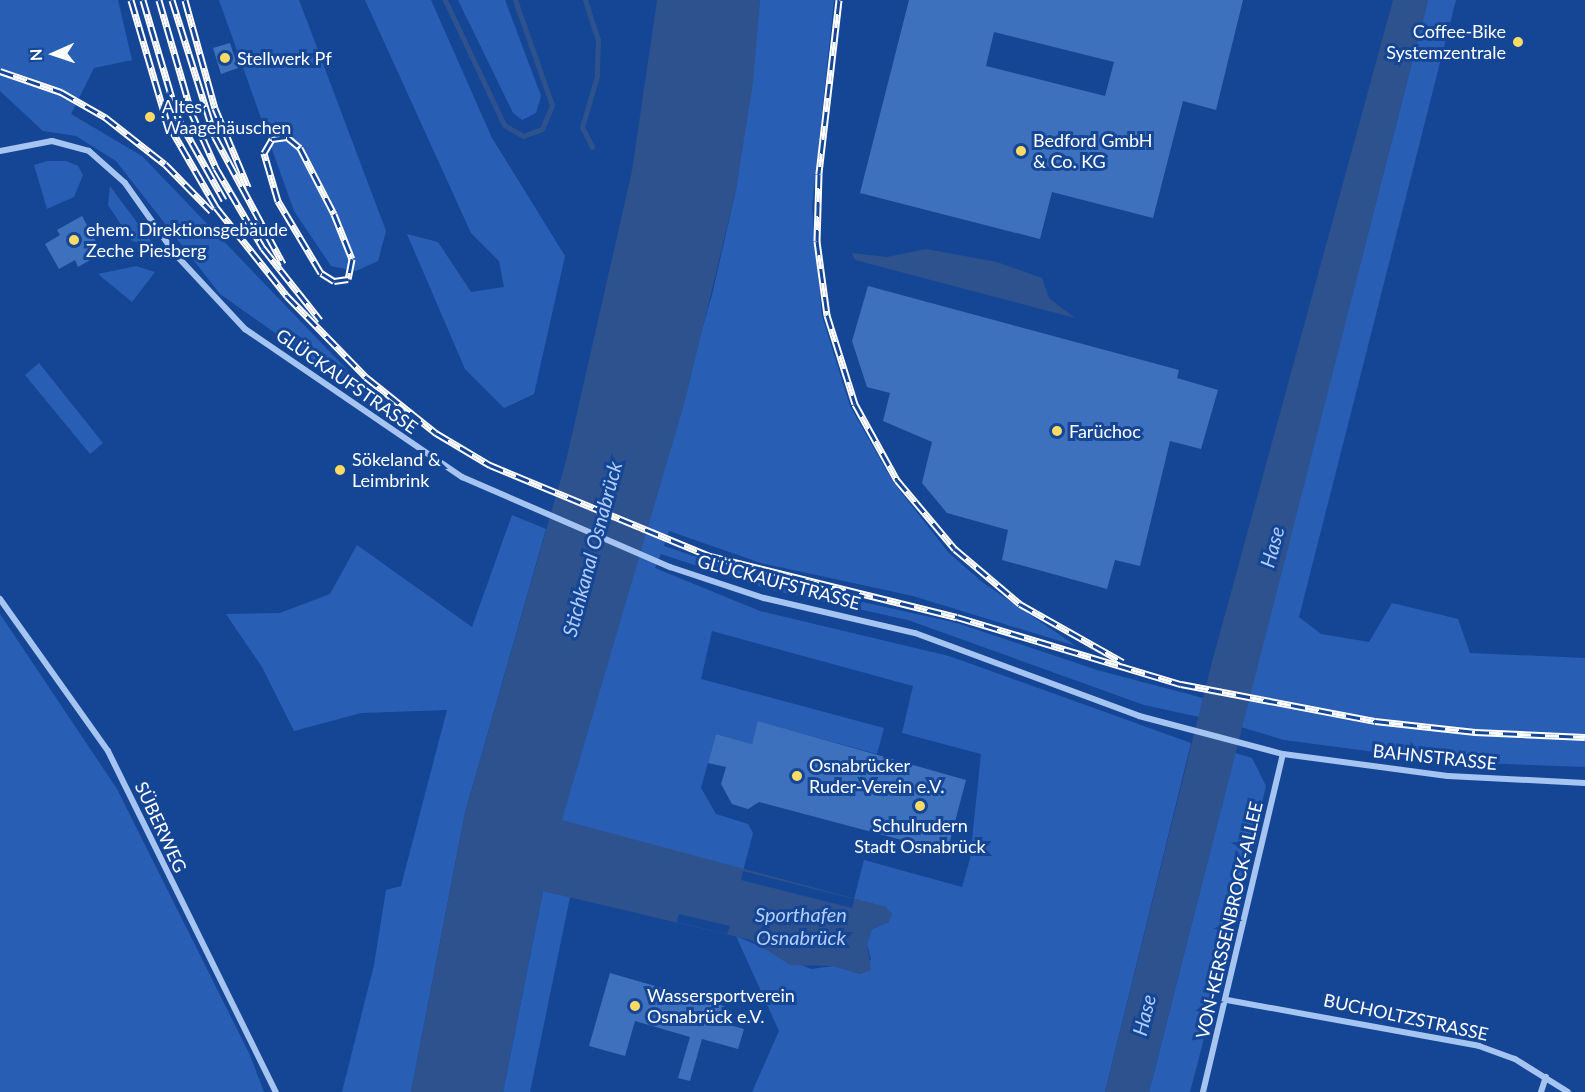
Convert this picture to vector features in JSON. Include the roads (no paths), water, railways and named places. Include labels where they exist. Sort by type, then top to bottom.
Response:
[{"type":"street","name":"GLÜCKAUFSTRASSE","points":[[0,151],[52,141],[89,151],[119,177],[175,254],[245,329],[425,454],[515,502],[670,567],[764,598],[915,633],[1177,727],[1246,742],[1283,754]]},
{"type":"street","name":"SÜBERWEG","points":[[0,598],[108,751],[276,1092]]},
{"type":"street","name":"BAHNSTRASSE","points":[[1283,754],[1448,776],[1585,783]]},
{"type":"street","name":"VON-KERSSENBROCK-ALLEE","points":[[1203,1092],[1227,1000],[1283,754]]},
{"type":"street","name":"BUCHOLTZSTRASSE","points":[[1227,1000],[1479,1046],[1546,1077],[1568,1092]]},
{"type":"street","points":[[1541,1092],[1546,1077]]},
{"type":"street","name":"SÜBERWEG","points":[[272,1082],[272,1092]]},
{"type":"water","points":[[657,0],[760,0],[753,83],[736,190],[685,401],[562,820],[886,907],[892,914],[889,922],[872,929],[867,944],[871,970],[860,974],[834,966],[790,965],[751,940],[543,891],[503,1092],[411,1092],[465,813],[566,461],[632,171]]},
{"type":"water","name":"Hase","points":[[1393,0],[1428,0],[1149,1092],[1105,1092],[1212,662]]},
{"type":"water","points":[[926,249],[997,262],[1042,278],[1049,298],[1075,318],[855,260],[852,253],[887,257]]},
{"type":"waterway","points":[[445,0],[504,125],[523,136],[542,129],[552,105],[515,0]]},
{"type":"waterway","points":[[585,0],[598,40],[597,76],[582,127],[592,147]]},
{"type":"railway","points":[[131,0],[167,122],[216,207],[287,296],[366,377],[436,433],[490,465],[710,556],[957,617],[1181,684],[1375,721],[1475,732],[1585,737]]},
{"type":"railway","points":[[143,0],[178,118],[224,200]]},
{"type":"railway","points":[[159,0],[192,114],[216,168],[263,248],[320,320]]},
{"type":"railway","points":[[172,0],[215,137],[283,264]]},
{"type":"railway","points":[[185,0],[215,108],[248,187]]},
{"type":"railway","points":[[839,0],[819,174],[817,241],[827,315],[855,404],[897,480],[955,549],[1020,604],[1123,662]]},
{"type":"railway","points":[[0,71],[61,92],[105,117],[165,164],[211,211]]},
{"type":"railway","points":[[287,137],[300,148],[334,214],[352,259],[348,279],[334,281],[321,273],[278,201],[264,153],[272,139],[287,137]]},
{"type":"place","name":"Coffee-Bike Systemzentrale","points":[[1518,42]]},
{"type":"place","name":"Stellwerk Pf","points":[[225,58]]},
{"type":"place","name":"Altes Waagehäuschen","points":[[150,117]]},
{"type":"place","name":"Bedford GmbH & Co. KG","points":[[1021,151]]},
{"type":"place","name":"ehem. Direktionsgebäude Zeche Piesberg","points":[[74,240]]},
{"type":"place","name":"Farüchoc","points":[[1057,431]]},
{"type":"place","name":"Sökeland & Leimbrink","points":[[340,470]]},
{"type":"place","name":"Osnabrücker Ruder-Verein e.V.","points":[[797,776]]},
{"type":"place","name":"Schulrudern Stadt Osnabrück","points":[[920,806]]},
{"type":"place","name":"Wassersportverein Osnabrück e.V.","points":[[635,1006]]},
{"type":"water label","name":"Stichkanal Osnabrück","points":[[592,549]]},
{"type":"water label","name":"Sporthafen Osnabrück","points":[[801,926]]}]
